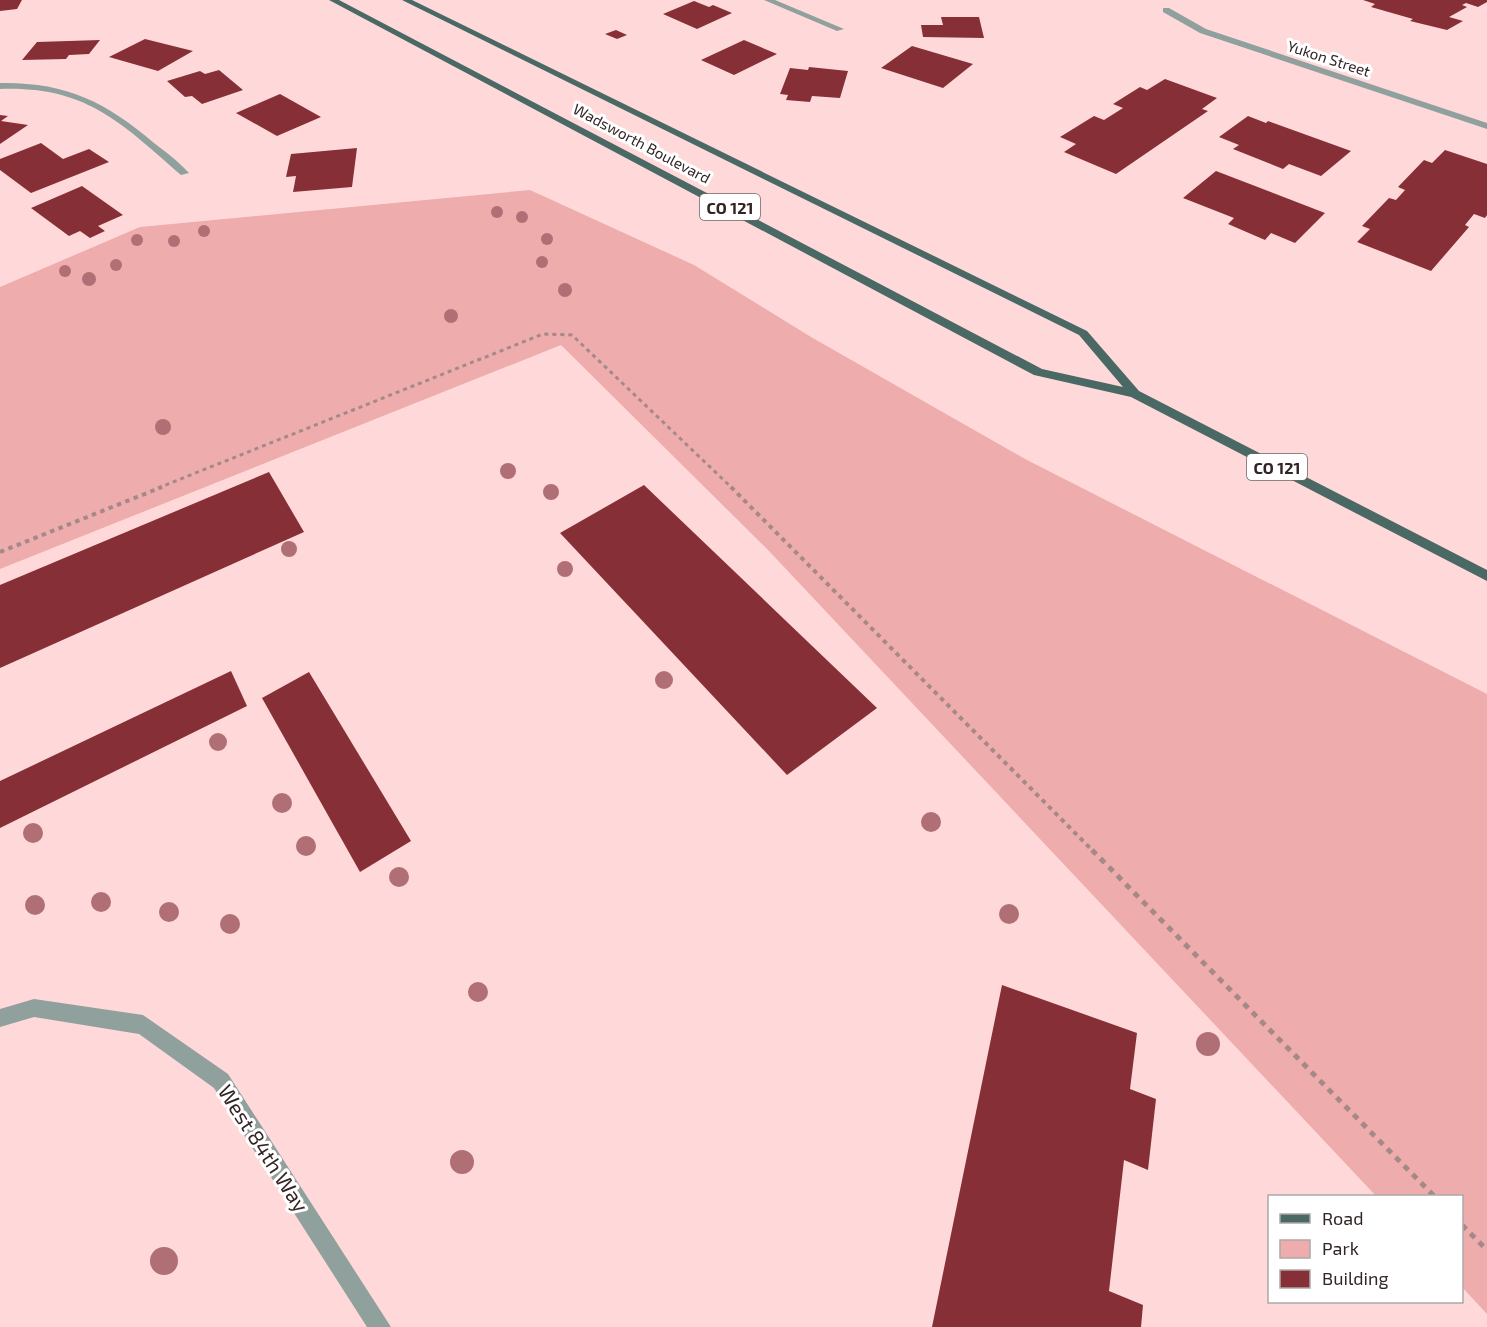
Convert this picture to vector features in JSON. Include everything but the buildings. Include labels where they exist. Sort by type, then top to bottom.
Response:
[{"type":"main road","name":"Wadsworth Boulevard","points":[[333,0],[1038,372],[1135,394],[1487,576]]},
{"type":"main road","name":"Wadsworth Boulevard","points":[[406,0],[1083,333],[1135,394]]},
{"type":"street","points":[[768,0],[840,29]]},
{"type":"street","name":"Yukon Street","points":[[1166,10],[1203,31],[1487,126]]},
{"type":"street","points":[[0,86],[53,89],[86,98],[118,117],[184,173]]},
{"type":"street","name":"West 84th Way","points":[[0,1018],[34,1008],[143,1025],[221,1081],[380,1327]]},
{"type":"path","points":[[0,552],[543,334],[572,335],[791,545],[1432,1195]]},
{"type":"path","points":[[1463,1226],[1487,1250]]},
{"type":"green space","points":[[530,190],[694,265],[811,337],[1027,460],[1487,694],[1487,1314],[1463,1288],[1463,1195],[1375,1195],[769,551],[561,345],[0,569],[0,287],[140,227]]}]
